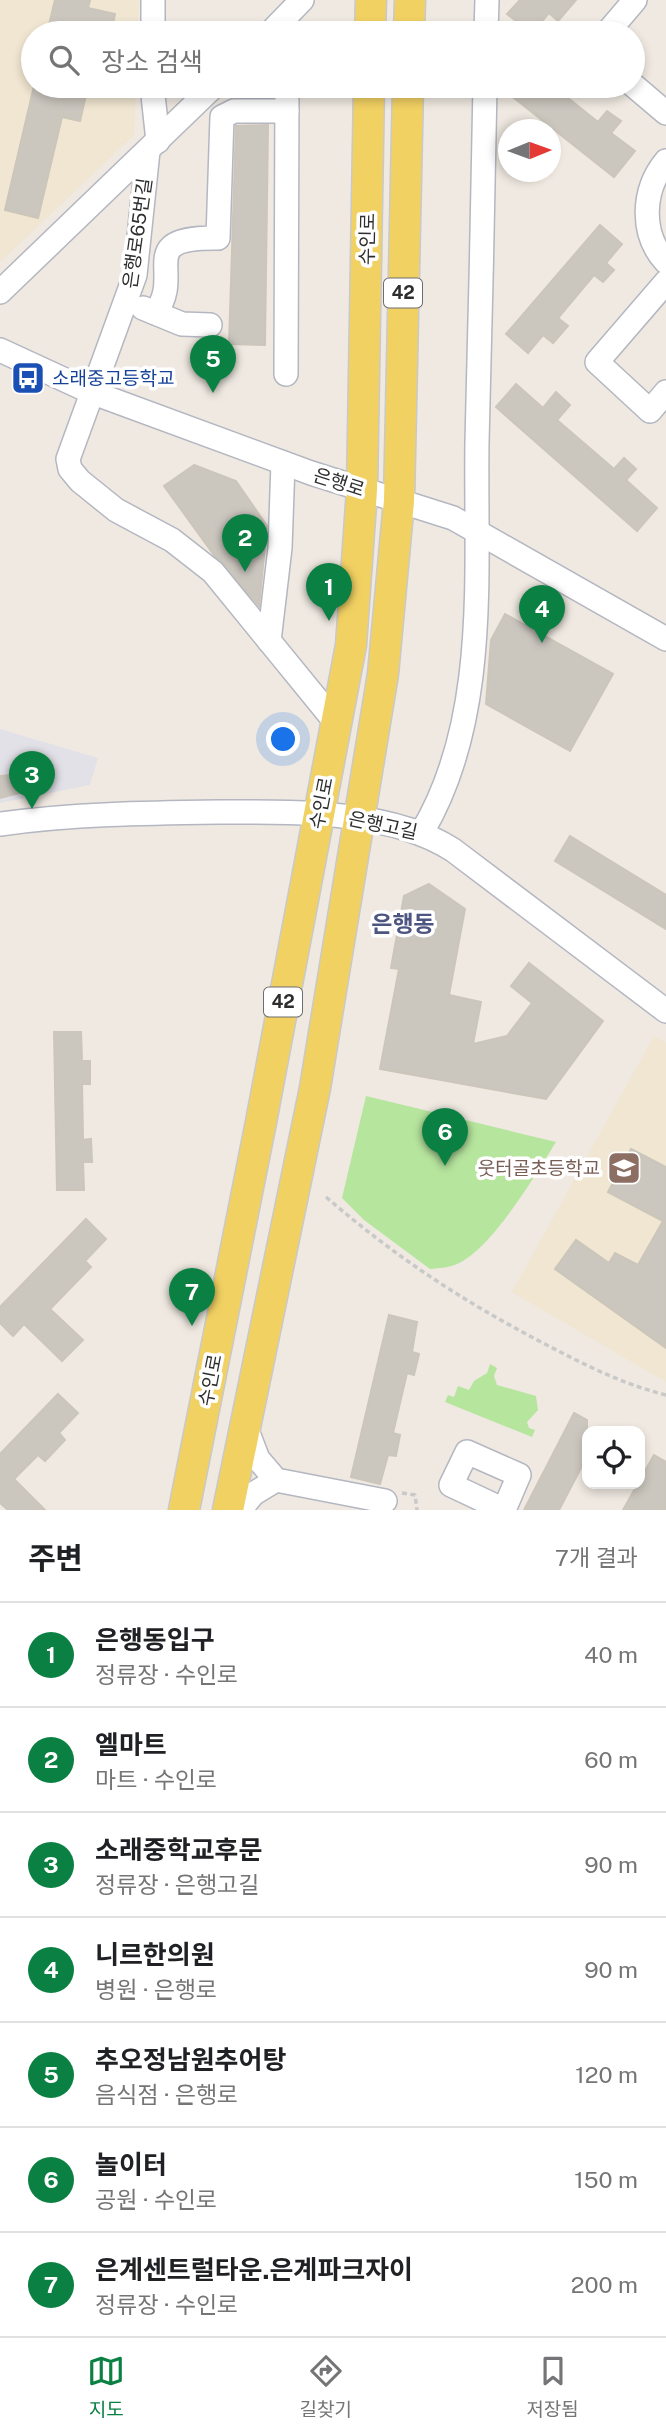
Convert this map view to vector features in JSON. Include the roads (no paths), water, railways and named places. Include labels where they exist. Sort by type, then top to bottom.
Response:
[{"type":"main road","points":[[370,0],[370,21]]},
{"type":"main road","points":[[410,0],[410,21]]},
{"type":"main road","name":"수인로","points":[[184,1510],[351,645],[362,490],[369,98]]},
{"type":"main road","name":"수인로","points":[[228,1510],[316,1088],[383,674],[399,501],[408,98]]},
{"type":"street","points":[[153,0],[153,21]]},
{"type":"street","points":[[284,21],[302,0]]},
{"type":"street","points":[[486,21],[487,0]]},
{"type":"street","points":[[617,21],[635,0]]},
{"type":"street","points":[[645,95],[666,113]]},
{"type":"street","name":"은행로65번길","points":[[152,98],[153,146],[135,275],[68,459],[70,469],[116,510],[193,554],[213,572],[269,641]]},
{"type":"street","points":[[0,292],[202,98]]},
{"type":"street","points":[[282,98],[276,111],[286,374]]},
{"type":"street","points":[[422,832],[444,790],[465,711],[477,585],[475,531],[485,98]]},
{"type":"street","points":[[155,313],[165,297],[164,262],[169,249],[177,241],[187,238],[218,238],[222,117],[234,111],[276,111]]},
{"type":"street","points":[[666,161],[655,174],[648,201],[647,226],[654,250],[666,262]]},
{"type":"street","points":[[666,282],[597,362],[650,411],[666,393]]},
{"type":"street","points":[[127,301],[182,324],[210,325]]},
{"type":"street","name":"은행로","points":[[0,350],[91,392],[283,463],[362,490],[436,511],[666,639]]},
{"type":"street","points":[[283,463],[280,548],[269,641],[337,724]]},
{"type":"street","name":"은행고길","points":[[0,824],[64,815],[319,812],[422,832],[453,850],[666,1011]]},
{"type":"street","points":[[246,1428],[258,1459],[276,1480],[385,1501]]},
{"type":"street","points":[[240,1510],[253,1494],[276,1480]]},
{"type":"street","points":[[324,1491],[352,1510]]},
{"type":"place","name":"소래중고등학교","points":[[28,378]]},
{"type":"place","name":"추오정남원추어탕","points":[[213,393]]},
{"type":"place","name":"엘마트","points":[[245,572]]},
{"type":"place","name":"은행동입구","points":[[329,621]]},
{"type":"place","name":"니르한의원","points":[[542,643]]},
{"type":"place","name":"소래중학교후문","points":[[32,809]]},
{"type":"place","name":"놀이터","points":[[445,1166]]},
{"type":"place","name":"웃터골초등학교","points":[[624,1168]]},
{"type":"place","name":"은계센트럴타운.은계파크자이","points":[[192,1326]]},
{"type":"district","name":"은행동","points":[[403,924]]}]
